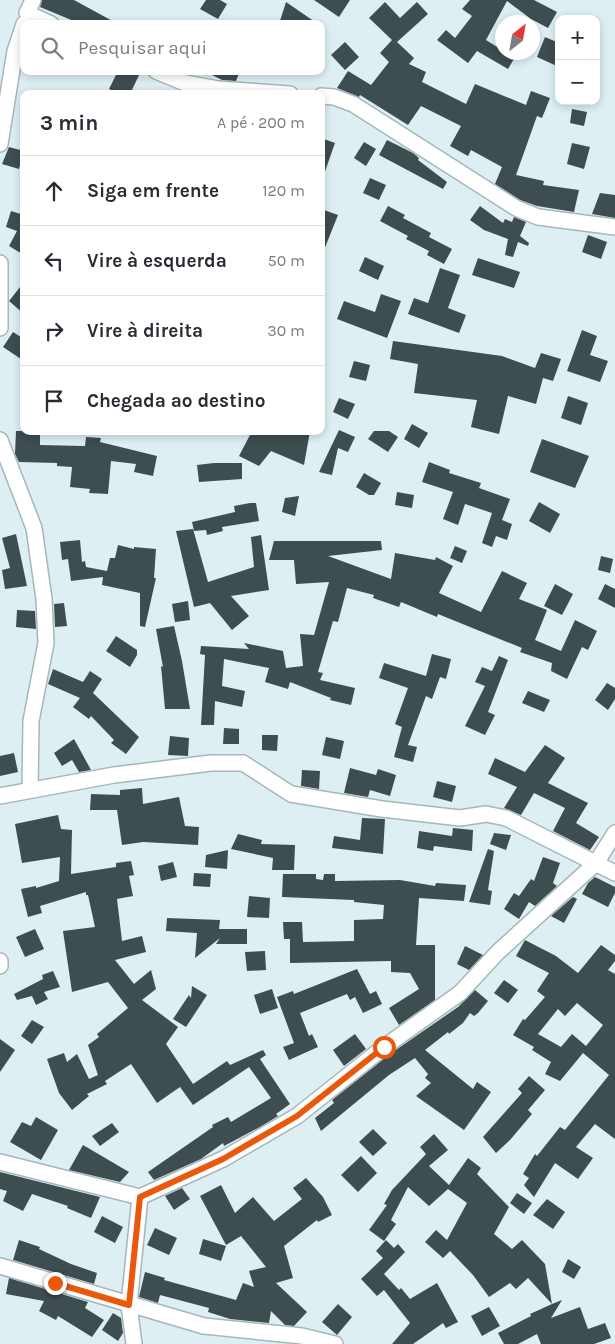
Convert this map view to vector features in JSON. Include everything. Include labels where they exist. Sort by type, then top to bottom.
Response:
[{"type":"street","points":[[27,15],[40,20]]},
{"type":"street","points":[[0,144],[15,51],[20,36]]},
{"type":"street","points":[[166,75],[185,83],[232,90]]},
{"type":"street","points":[[325,96],[334,97],[353,104],[516,208],[538,217],[615,227]]},
{"type":"street","points":[[0,263],[0,328]]},
{"type":"street","points":[[0,440],[34,528],[44,599],[46,643],[31,721],[30,790]]},
{"type":"street","points":[[0,796],[114,775],[211,762],[243,763],[291,794],[460,818],[486,814],[506,818],[615,873]]},
{"type":"street","points":[[0,1162],[140,1197],[223,1159],[297,1116],[384,1047],[460,993],[498,952],[596,862],[615,832]]},
{"type":"street","points":[[0,961],[0,966]]},
{"type":"street","points":[[134,1344],[129,1305],[140,1197]]},
{"type":"street","points":[[0,1266],[204,1326],[302,1336],[335,1344]]},
{"type":"building","points":[[42,0],[74,0],[111,20],[71,20],[40,7]]},
{"type":"building","points":[[206,0],[220,0],[227,4],[218,19],[200,9]]},
{"type":"building","points":[[314,0],[350,0],[339,17]]},
{"type":"building","points":[[470,0],[534,0],[557,12],[548,28],[540,24],[540,15],[526,15],[507,1],[499,15],[495,15],[495,23],[486,40],[495,46],[495,60],[513,60],[508,69],[477,51],[468,63],[437,40],[446,30],[455,38],[472,16],[462,9]]},
{"type":"building","points":[[286,2],[312,20],[280,20]]},
{"type":"building","points":[[385,2],[400,18],[417,2],[428,14],[397,42],[414,58],[409,64],[426,72],[422,82],[466,104],[475,84],[526,105],[531,91],[550,98],[542,118],[537,116],[516,175],[544,181],[543,185],[579,190],[574,212],[537,206],[520,200],[495,184],[502,167],[471,150],[468,156],[450,146],[461,126],[421,106],[408,125],[360,95],[359,97],[337,88],[348,71],[371,85],[389,62],[380,53],[392,40],[369,18]]},
{"type":"building","points":[[545,37],[555,41],[555,65],[540,58],[540,50]]},
{"type":"building","points":[[345,42],[359,57],[345,70],[331,55]]},
{"type":"building","points":[[116,75],[139,75],[132,90],[109,89]]},
{"type":"building","points":[[212,75],[238,75],[236,81],[222,80]]},
{"type":"building","points":[[572,109],[587,112],[584,126],[570,123]]},
{"type":"building","points":[[325,139],[335,143],[325,171]]},
{"type":"building","points":[[387,140],[413,153],[419,158],[418,160],[447,182],[443,189],[379,155]]},
{"type":"building","points":[[364,142],[376,149],[366,166],[354,158]]},
{"type":"building","points":[[572,143],[590,147],[584,169],[567,164]]},
{"type":"building","points":[[9,147],[20,150],[19,169],[2,164]]},
{"type":"building","points":[[370,178],[386,185],[379,200],[363,193]]},
{"type":"building","points":[[600,193],[615,195],[615,218],[592,214]]},
{"type":"building","points":[[388,206],[405,215],[403,218],[431,233],[429,237],[452,249],[444,264],[427,255],[429,251],[406,239],[408,236],[380,221]]},
{"type":"building","points":[[480,206],[503,223],[505,219],[512,222],[514,217],[526,222],[520,236],[529,243],[528,246],[518,242],[513,257],[505,255],[508,239],[484,230],[470,220]]},
{"type":"building","points":[[325,210],[338,215],[325,248]]},
{"type":"building","points":[[11,211],[20,214],[20,253],[9,246],[17,231],[6,227]]},
{"type":"building","points":[[588,235],[607,242],[601,259],[582,252]]},
{"type":"building","points":[[365,257],[384,266],[378,280],[359,271]]},
{"type":"building","points":[[478,258],[520,272],[514,288],[472,275]]},
{"type":"building","points":[[440,268],[460,275],[448,308],[466,315],[459,333],[408,314],[414,298],[428,303]]},
{"type":"building","points":[[20,287],[20,311],[9,301]]},
{"type":"building","points":[[381,294],[401,301],[387,338],[337,319],[344,301],[375,312]]},
{"type":"building","points":[[582,330],[597,336],[590,355],[608,361],[600,382],[567,371]]},
{"type":"building","points":[[13,332],[20,336],[20,358],[3,347]]},
{"type":"building","points":[[393,341],[502,356],[535,368],[541,353],[561,359],[553,381],[543,378],[536,404],[508,396],[499,434],[471,427],[477,400],[414,393],[418,364],[390,359]]},
{"type":"building","points":[[354,361],[370,365],[366,381],[349,377]]},
{"type":"building","points":[[568,396],[588,403],[581,425],[561,418]]},
{"type":"building","points":[[339,398],[355,404],[348,419],[333,412]]},
{"type":"building","points":[[412,424],[428,433],[419,448],[404,439]]},
{"type":"building","points":[[339,430],[355,437],[348,452],[338,448],[332,475],[319,472]]},
{"type":"building","points":[[16,431],[20,431],[20,435],[40,435],[40,445],[85,446],[86,437],[101,438],[100,442],[157,456],[153,476],[134,472],[136,464],[111,461],[108,494],[89,493],[90,489],[70,487],[72,467],[57,466],[57,463],[19,462],[15,454]]},
{"type":"building","points":[[374,431],[389,431],[398,437],[388,452],[368,439]]},
{"type":"building","points":[[250,435],[309,435],[304,465],[271,451],[259,466],[239,456]]},
{"type":"building","points":[[542,439],[589,456],[575,488],[530,472]]},
{"type":"building","points":[[429,462],[450,470],[449,473],[481,483],[479,488],[510,499],[502,520],[512,524],[507,540],[496,536],[492,547],[482,543],[492,513],[465,504],[458,525],[443,519],[453,492],[422,482]]},
{"type":"building","points":[[242,463],[242,479],[199,482],[197,465]]},
{"type":"building","points":[[364,473],[381,483],[374,495],[369,495],[356,487]]},
{"type":"building","points":[[397,492],[414,495],[412,508],[395,505]]},
{"type":"building","points":[[299,496],[295,516],[282,512],[285,498]]},
{"type":"building","points":[[539,502],[560,514],[550,533],[529,521]]},
{"type":"building","points":[[256,503],[259,521],[222,527],[223,531],[207,535],[206,530],[194,531],[192,522],[235,512],[234,506]]},
{"type":"building","points":[[193,529],[208,582],[254,567],[251,537],[261,535],[269,590],[231,596],[249,616],[232,630],[210,603],[194,607],[176,531]]},
{"type":"building","points":[[16,534],[27,586],[5,589],[2,570],[10,568],[2,538]]},
{"type":"building","points":[[80,540],[82,562],[85,561],[86,567],[107,571],[110,558],[115,558],[118,545],[134,549],[134,547],[156,549],[154,578],[156,578],[145,627],[140,626],[140,593],[102,585],[103,577],[71,581],[68,559],[62,560],[60,542]]},
{"type":"building","points":[[274,541],[381,541],[382,550],[328,556],[391,579],[395,553],[435,560],[436,557],[453,566],[439,593],[481,612],[502,571],[527,583],[519,599],[547,610],[535,640],[561,651],[575,620],[597,631],[588,650],[582,647],[567,679],[551,671],[552,663],[520,652],[522,648],[438,614],[437,617],[401,602],[399,607],[373,598],[374,595],[347,588],[338,622],[333,621],[318,672],[323,673],[320,680],[355,688],[351,705],[330,700],[331,698],[290,682],[288,689],[265,682],[269,668],[224,659],[222,686],[245,691],[242,707],[215,701],[214,725],[201,725],[205,655],[200,654],[201,646],[249,649],[244,643],[283,651],[286,668],[303,666],[300,634],[314,635],[329,582],[296,584],[294,560],[269,560]]},
{"type":"building","points":[[455,546],[467,551],[462,563],[450,558]]},
{"type":"building","points":[[601,556],[613,559],[610,573],[598,570]]},
{"type":"building","points":[[555,584],[573,594],[562,615],[544,606]]},
{"type":"building","points":[[605,584],[615,589],[615,608],[598,599]]},
{"type":"building","points":[[188,601],[190,620],[175,622],[172,604]]},
{"type":"building","points":[[64,603],[67,626],[55,627],[54,604]]},
{"type":"building","points":[[17,610],[35,611],[36,629],[16,627]]},
{"type":"building","points":[[174,626],[190,709],[165,709],[161,666],[163,667],[156,629]]},
{"type":"building","points":[[116,636],[137,650],[137,655],[130,667],[106,651]]},
{"type":"building","points":[[432,654],[451,659],[446,679],[440,677],[432,699],[426,696],[408,745],[417,747],[413,762],[394,757],[402,727],[395,724],[408,688],[379,678],[384,663],[426,676]]},
{"type":"building","points":[[499,656],[508,660],[488,712],[495,715],[485,735],[465,726],[485,686],[475,682],[482,667],[492,671]]},
{"type":"building","points":[[53,669],[83,682],[90,671],[102,679],[93,693],[139,737],[126,754],[111,743],[114,740],[91,716],[89,719],[73,707],[80,698],[48,684]]},
{"type":"building","points":[[607,683],[615,688],[615,699],[608,710],[595,700]]},
{"type":"building","points":[[528,691],[550,700],[544,712],[522,703]]},
{"type":"building","points":[[224,728],[239,729],[239,744],[223,744]]},
{"type":"building","points":[[262,735],[278,735],[277,751],[262,750]]},
{"type":"building","points":[[170,736],[189,738],[188,756],[168,755]]},
{"type":"building","points":[[326,737],[344,741],[340,759],[322,755]]},
{"type":"building","points":[[74,739],[91,770],[79,772],[72,760],[62,766],[54,753]]},
{"type":"building","points":[[545,745],[565,758],[548,783],[588,803],[576,823],[599,837],[590,850],[553,831],[565,808],[534,793],[521,815],[504,808],[517,787],[488,774],[495,758],[525,772]]},
{"type":"building","points":[[14,753],[18,772],[0,776],[0,756]]},
{"type":"building","points":[[350,768],[376,775],[378,769],[396,775],[390,796],[370,790],[368,797],[344,793]]},
{"type":"building","points":[[302,770],[320,771],[319,789],[301,786]]},
{"type":"building","points":[[437,781],[456,786],[452,802],[433,797]]},
{"type":"building","points":[[142,788],[143,804],[179,797],[185,826],[199,827],[198,845],[143,842],[122,845],[117,810],[90,810],[91,794],[120,795],[120,790]]},
{"type":"building","points":[[58,815],[61,829],[72,830],[71,874],[116,867],[116,863],[131,861],[134,875],[129,876],[133,896],[117,899],[122,941],[142,936],[146,952],[115,960],[134,984],[151,970],[156,989],[142,1000],[178,1027],[166,1044],[193,1084],[227,1061],[230,1065],[263,1050],[266,1055],[260,1059],[290,1104],[276,1114],[278,1116],[260,1127],[224,1146],[223,1143],[201,1159],[154,1180],[148,1172],[213,1127],[212,1125],[228,1117],[231,1122],[271,1098],[249,1067],[193,1105],[180,1087],[157,1103],[131,1064],[105,1081],[107,1084],[87,1094],[89,1096],[72,1110],[59,1093],[47,1059],[64,1053],[67,1062],[77,1054],[89,1079],[98,1075],[88,1045],[99,1037],[97,1034],[128,1008],[108,982],[72,992],[63,931],[95,927],[86,892],[40,906],[42,913],[28,917],[21,889],[36,886],[36,888],[59,881],[60,857],[22,863],[15,824]]},
{"type":"building","points":[[362,818],[385,819],[383,854],[332,848],[334,836],[360,840]]},
{"type":"building","points":[[453,828],[473,830],[472,851],[434,846],[433,851],[417,848],[419,831],[452,836]]},
{"type":"building","points":[[494,833],[511,835],[506,850],[490,844]]},
{"type":"building","points":[[238,834],[262,840],[261,844],[295,845],[294,870],[272,870],[273,858],[231,849]]},
{"type":"building","points":[[488,849],[494,851],[488,890],[492,891],[490,905],[469,902]]},
{"type":"building","points":[[228,850],[227,869],[205,867],[206,855]]},
{"type":"building","points":[[543,857],[560,863],[553,883],[557,886],[535,906],[529,902],[519,919],[504,909],[514,893],[519,896],[531,879],[534,881]]},
{"type":"building","points":[[173,862],[177,877],[161,881],[158,866]]},
{"type":"building","points":[[194,873],[211,874],[210,887],[193,886]]},
{"type":"building","points":[[283,874],[316,874],[316,879],[323,880],[324,874],[335,874],[335,881],[400,880],[435,886],[436,883],[466,885],[464,901],[419,898],[416,945],[435,945],[435,1000],[399,1025],[389,1008],[419,989],[410,973],[391,972],[391,961],[290,963],[290,939],[284,939],[283,922],[302,922],[303,942],[354,941],[354,920],[383,919],[384,905],[354,902],[354,900],[282,897]]},
{"type":"building","points":[[595,877],[615,887],[615,893],[608,907],[582,894],[588,883]]},
{"type":"building","points":[[249,896],[270,898],[269,918],[247,917]]},
{"type":"building","points":[[573,897],[577,899],[564,923],[551,916]]},
{"type":"building","points":[[167,918],[220,920],[219,929],[247,929],[247,944],[216,944],[220,938],[195,958],[197,933],[166,931]]},
{"type":"building","points":[[35,929],[44,949],[25,957],[16,937]]},
{"type":"building","points":[[525,940],[556,956],[578,973],[601,945],[615,955],[615,961],[608,970],[615,974],[615,1139],[595,1124],[576,1147],[593,1158],[578,1179],[555,1163],[534,1197],[524,1185],[529,1178],[523,1174],[535,1154],[537,1156],[560,1127],[565,1130],[609,1075],[583,1053],[560,1081],[545,1074],[551,1062],[532,1050],[534,1047],[513,1035],[523,1019],[525,1020],[545,997],[537,991],[549,973],[516,956]],"holes":[[[577,1003],[603,1025],[586,1046],[572,1034],[561,1047],[538,1034],[558,1009],[565,1016]]]},
{"type":"building","points":[[465,946],[483,955],[469,970],[457,964]]},
{"type":"building","points":[[265,951],[266,970],[247,971],[245,952]]},
{"type":"building","points":[[357,969],[370,994],[376,991],[382,1004],[363,1013],[355,997],[350,1000],[347,994],[300,1013],[309,1036],[312,1034],[318,1047],[289,1060],[283,1047],[294,1043],[277,997],[293,991],[294,994]]},
{"type":"building","points":[[53,971],[60,987],[44,992],[48,999],[36,1005],[32,996],[17,1000],[14,994],[43,979],[42,975]]},
{"type":"building","points":[[504,980],[518,990],[508,1003],[494,993]]},
{"type":"building","points":[[192,986],[207,995],[186,1027],[173,1019],[189,995],[191,998]]},
{"type":"building","points":[[272,989],[278,1008],[260,1014],[254,995]]},
{"type":"building","points":[[475,990],[488,1001],[478,1013],[474,1016],[470,1013],[463,1023],[425,1050],[473,1089],[477,1082],[491,1092],[464,1130],[416,1096],[431,1083],[425,1078],[428,1074],[415,1058],[389,1075],[321,1131],[315,1118],[334,1103],[332,1100],[390,1054],[458,1007]]},
{"type":"building","points":[[32,1020],[44,1027],[32,1044],[21,1036]]},
{"type":"building","points":[[355,1034],[366,1049],[344,1066],[333,1050]]},
{"type":"building","points":[[0,1039],[15,1050],[0,1072]]},
{"type":"building","points":[[529,1076],[545,1090],[528,1110],[532,1114],[496,1153],[483,1137],[522,1093],[518,1089]]},
{"type":"building","points":[[36,1117],[58,1130],[41,1160],[10,1142],[22,1122],[31,1126]]},
{"type":"building","points":[[112,1123],[119,1132],[100,1146],[92,1136]]},
{"type":"building","points":[[373,1129],[387,1143],[373,1156],[359,1142]]},
{"type":"building","points":[[434,1134],[448,1150],[429,1166],[449,1185],[468,1158],[481,1168],[477,1174],[509,1207],[494,1234],[512,1249],[522,1240],[545,1264],[552,1304],[528,1278],[516,1289],[510,1283],[489,1297],[473,1275],[450,1251],[443,1258],[425,1242],[436,1230],[447,1240],[467,1203],[448,1189],[429,1206],[408,1187],[391,1220],[396,1224],[384,1241],[369,1230],[387,1205],[384,1204],[392,1190],[426,1154],[420,1147]]},
{"type":"building","points":[[83,1145],[129,1172],[120,1182],[69,1170]]},
{"type":"building","points":[[361,1156],[377,1173],[358,1192],[341,1175]]},
{"type":"building","points":[[0,1172],[100,1197],[91,1218],[67,1208],[68,1206],[32,1194],[23,1211],[3,1201],[7,1191],[0,1189]]},
{"type":"building","points":[[306,1178],[323,1197],[332,1215],[318,1222],[317,1220],[284,1246],[293,1278],[276,1283],[307,1312],[294,1326],[285,1325],[271,1311],[269,1323],[230,1319],[208,1312],[209,1308],[160,1295],[158,1303],[139,1297],[145,1272],[165,1278],[164,1280],[236,1300],[243,1283],[254,1287],[249,1271],[266,1267],[241,1236],[226,1245],[200,1196],[221,1185],[235,1213],[253,1197],[274,1221],[302,1199],[293,1188]]},
{"type":"building","points":[[182,1188],[190,1199],[174,1210],[165,1196]]},
{"type":"building","points":[[517,1193],[532,1203],[524,1214],[510,1203]]},
{"type":"building","points":[[547,1199],[565,1212],[553,1229],[533,1215]]},
{"type":"building","points":[[102,1216],[123,1227],[115,1243],[94,1232]]},
{"type":"building","points":[[155,1228],[177,1238],[169,1255],[147,1245]]},
{"type":"building","points":[[203,1239],[226,1246],[221,1261],[199,1254]]},
{"type":"building","points":[[19,1240],[40,1247],[39,1249],[71,1264],[97,1273],[94,1284],[13,1260]]},
{"type":"building","points":[[386,1240],[394,1248],[398,1244],[405,1252],[384,1274],[399,1290],[401,1288],[410,1299],[437,1283],[458,1322],[446,1328],[443,1323],[413,1344],[392,1344],[410,1323],[384,1290],[377,1296],[361,1279],[383,1258],[376,1251]]},
{"type":"building","points":[[568,1259],[581,1267],[574,1279],[562,1272]]},
{"type":"building","points":[[9,1278],[88,1302],[85,1308],[104,1320],[92,1337],[58,1316],[56,1320],[39,1311],[44,1301],[6,1294]]},
{"type":"building","points":[[562,1300],[551,1318],[580,1307],[588,1329],[605,1323],[611,1338],[594,1344],[541,1344],[537,1334],[518,1344],[504,1344],[498,1333],[531,1316],[530,1314]]},
{"type":"building","points":[[338,1304],[352,1317],[337,1335],[322,1322]]},
{"type":"building","points":[[489,1307],[500,1326],[482,1336],[471,1316]]},
{"type":"building","points":[[113,1313],[121,1318],[123,1333],[118,1341],[102,1330]]},
{"type":"route","points":[[55,1283],[129,1305],[140,1197],[223,1159],[297,1116],[384,1047]]}]
